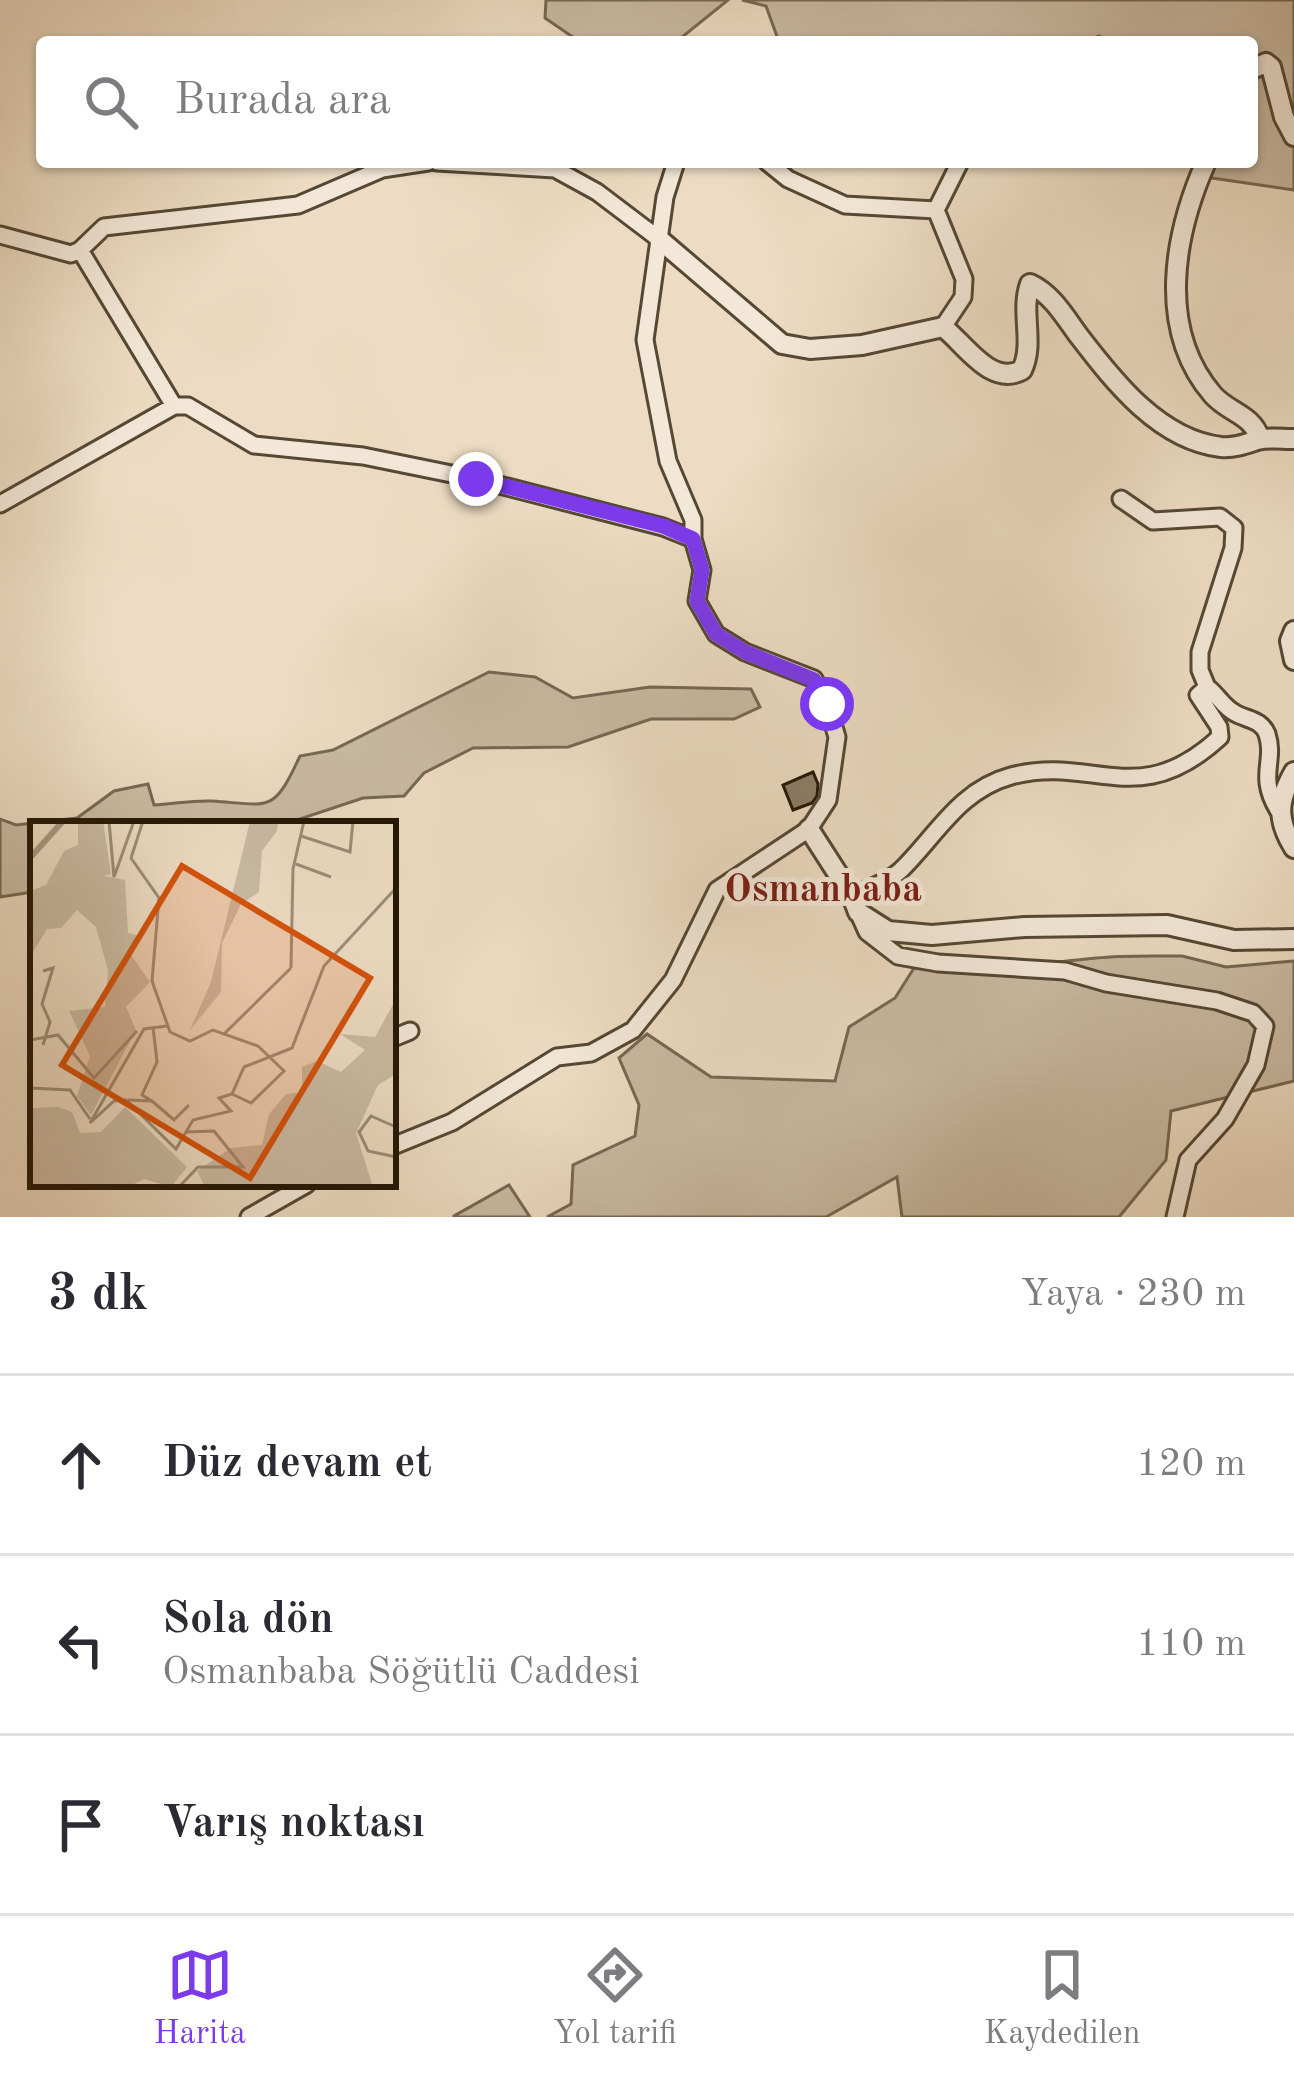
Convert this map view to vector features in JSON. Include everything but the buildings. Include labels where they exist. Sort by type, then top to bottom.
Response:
[{"type":"street","points":[[1258,66],[1266,63],[1271,67],[1294,136]]},
{"type":"street","points":[[0,235],[71,254],[104,227],[298,205],[389,168]]},
{"type":"street","points":[[526,168],[555,170],[597,192],[782,344],[810,349],[862,345],[943,327],[963,297],[964,279],[936,210],[957,168]]},
{"type":"street","points":[[396,1145],[452,1122],[557,1058],[591,1053],[633,1030],[673,980],[717,890],[809,829],[828,800],[837,737],[814,680],[745,652],[716,634],[697,601],[702,570],[693,520],[668,461],[644,340],[665,197],[674,168]]},
{"type":"street","points":[[774,168],[844,205],[936,210]]},
{"type":"street","points":[[1203,168],[1189,200],[1178,249],[1175,304],[1190,361],[1217,400],[1246,417],[1260,439]]},
{"type":"street","points":[[80,250],[174,406]]},
{"type":"street","points":[[943,327],[990,370],[1013,376],[1027,358],[1025,297],[1030,284],[1045,290],[1096,358],[1147,412],[1182,437],[1221,447],[1239,447],[1260,439],[1294,439]]},
{"type":"street","points":[[0,504],[174,406],[188,406],[254,445],[363,456],[476,479],[663,526],[693,539]]},
{"type":"street","points":[[1121,499],[1153,521],[1220,517],[1234,529],[1233,548],[1200,652],[1200,670],[1222,704],[1258,722],[1266,733],[1267,792],[1294,848]]},
{"type":"street","points":[[1294,631],[1290,641],[1294,660]]},
{"type":"street","points":[[855,904],[898,874],[956,805],[1007,777],[1065,772],[1150,778],[1205,751],[1220,737],[1220,727],[1198,695],[1207,686]]},
{"type":"street","points":[[1278,811],[1294,772]]},
{"type":"street","points":[[809,829],[867,932],[898,956],[1065,971],[1106,983],[1217,1000],[1253,1013],[1264,1027],[1256,1065],[1225,1119],[1188,1160],[1174,1217]]},
{"type":"street","points":[[855,904],[888,931],[932,935],[1024,927],[1167,925],[1234,940],[1294,939]]},
{"type":"street","points":[[396,1037],[410,1031]]},
{"type":"street","points":[[249,1217],[302,1187]]},
{"type":"shaded area","points":[[546,0],[728,0],[683,36],[571,36],[545,18]]},
{"type":"shaded area","points":[[742,0],[1294,0],[1294,190],[1205,177],[1198,168],[1258,168],[1258,36],[777,36],[766,6]]},
{"type":"shaded area","points":[[489,672],[535,677],[573,698],[650,687],[751,689],[760,707],[734,719],[651,719],[568,747],[473,748],[424,773],[404,796],[363,798],[294,821],[51,821],[77,818],[114,791],[148,784],[154,805],[268,802],[283,788],[300,756],[333,750]]},
{"type":"shaded area","points":[[0,819],[16,825],[30,823],[30,892],[0,897]]},
{"type":"shaded area","points":[[1182,956],[1226,967],[1294,961],[1294,1081],[1171,1111],[1166,1160],[1119,1217],[902,1217],[897,1177],[826,1217],[547,1217],[571,1204],[573,1165],[635,1136],[639,1105],[619,1058],[647,1034],[711,1077],[835,1081],[849,1027],[895,998],[914,968],[982,969],[1107,957]]},
{"type":"shaded area","points":[[509,1185],[530,1217],[454,1217],[454,1216]]},
{"type":"district","name":"Osmanbaba","points":[[823,890]]},
{"type":"route","points":[[476,479],[663,526],[693,539],[702,570],[697,601],[716,634],[745,652],[814,680],[827,704]]}]
